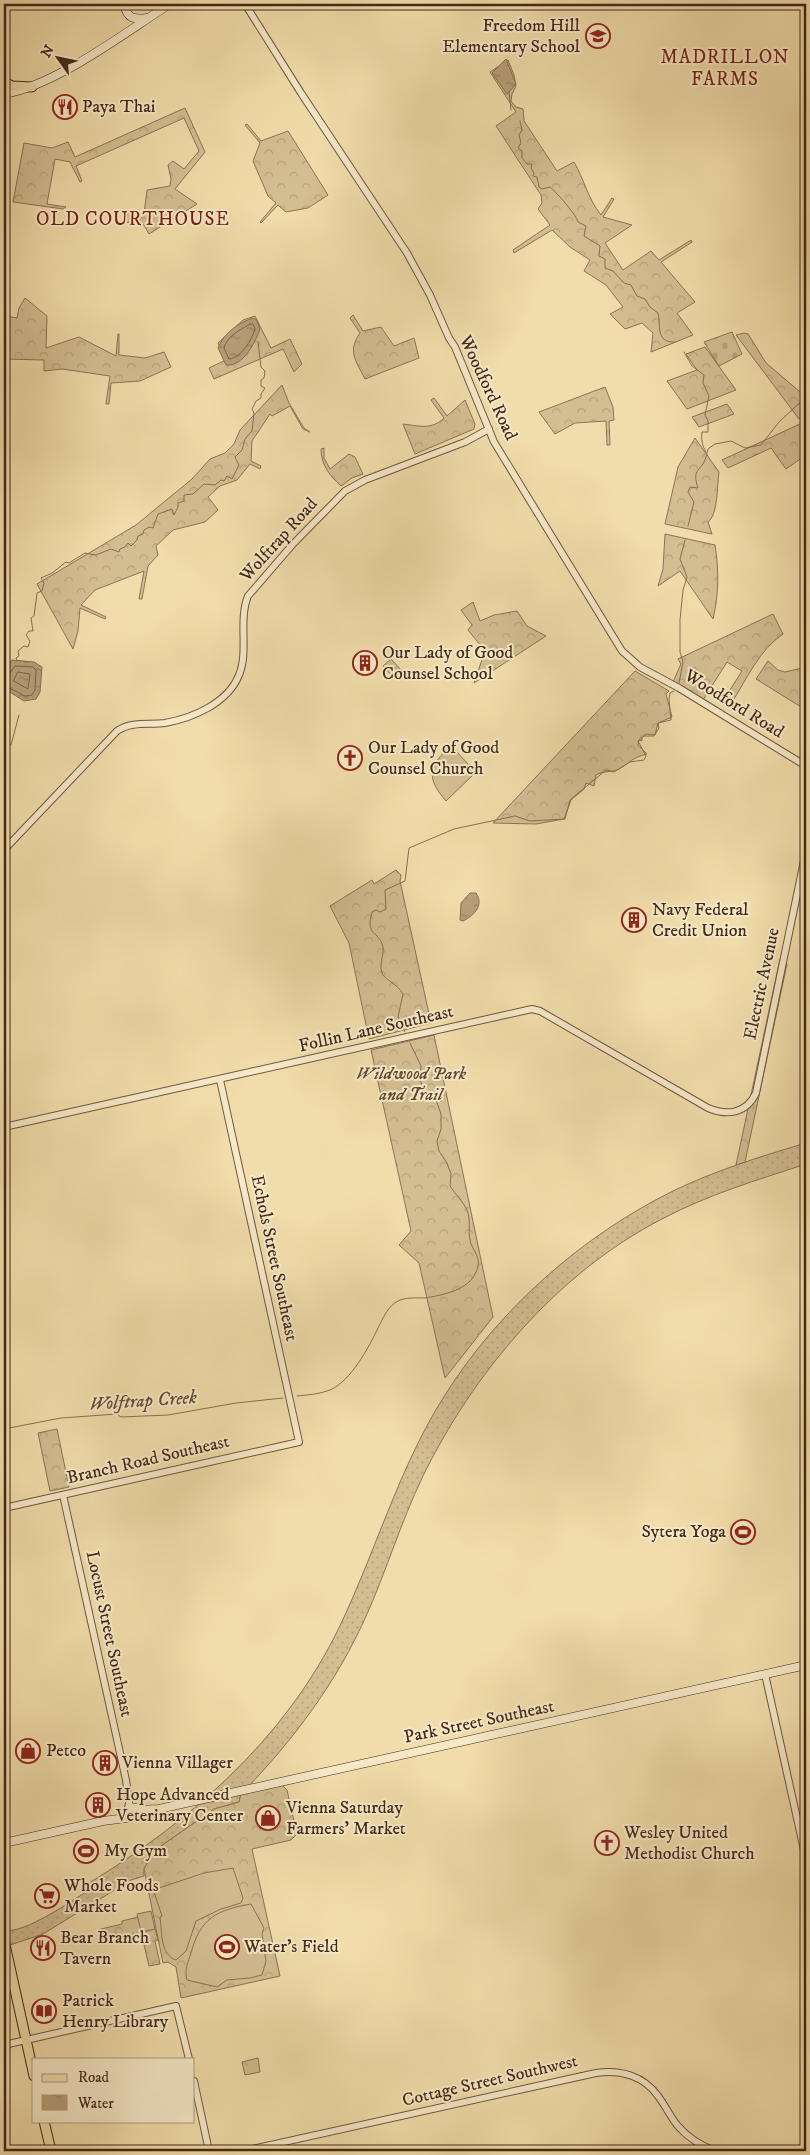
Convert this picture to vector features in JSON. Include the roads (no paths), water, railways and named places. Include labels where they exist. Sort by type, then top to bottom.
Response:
[{"type":"main road","points":[[124,4],[126,12],[132,18],[149,17]]},
{"type":"main road","points":[[4,94],[32,87],[82,60],[170,4]]},
{"type":"main road","points":[[4,82],[12,86],[32,87]]},
{"type":"main road","name":"Park Street Southeast","points":[[4,1843],[103,1821],[132,1812],[159,1809],[806,1665]]},
{"type":"main road","points":[[4,1940],[32,2067]]},
{"type":"main road","points":[[44,2122],[51,2151]]},
{"type":"street","name":"Woodford Road","points":[[245,4],[306,101],[407,253],[455,347],[494,442],[622,651],[640,667],[679,688],[806,766]]},
{"type":"street","name":"Wolftrap Road","points":[[4,850],[116,731],[128,725],[164,723],[191,716],[212,705],[229,691],[241,671],[245,606],[248,596],[291,546],[345,491],[365,480],[465,442],[489,430]]},
{"type":"street","name":"Electric Avenue","points":[[732,1113],[746,1106],[756,1093],[806,851]]},
{"type":"street","name":"Follin Lane Southeast","points":[[4,1127],[532,1009],[540,1011],[708,1108],[721,1113],[732,1113]]},
{"type":"street","name":"Echols Street Southeast","points":[[220,1080],[299,1442]]},
{"type":"street","name":"Branch Road Southeast","points":[[4,1508],[299,1442]]},
{"type":"street","name":"Locust Street Southeast","points":[[63,1495],[126,1780],[129,1785],[132,1812]]},
{"type":"street","points":[[765,1674],[806,1859]]},
{"type":"street","points":[[4,2045],[176,2006],[189,2058]]},
{"type":"street","name":"Cottage Street Southwest","points":[[242,2151],[596,2072],[612,2071],[628,2074],[643,2081],[655,2092],[683,2132],[690,2138],[716,2151]]},
{"type":"street","points":[[195,2086],[209,2151]]},
{"type":"water","points":[[506,59],[516,84],[507,94],[492,73]]},
{"type":"water","points":[[253,318],[257,321],[260,329],[252,347],[238,362],[226,365],[218,348],[232,329]]},
{"type":"water","points":[[12,660],[34,662],[42,667],[40,692],[36,699],[24,701],[5,689],[7,666]]},
{"type":"water","points":[[470,893],[476,893],[479,906],[471,916],[463,921],[460,920],[461,903]]},
{"type":"waterway","points":[[509,92],[511,110]]},
{"type":"waterway","points":[[520,121],[522,130],[519,135],[521,143],[518,148],[522,151],[522,158],[527,164],[532,164],[533,176],[537,177],[539,187],[542,189],[550,187],[570,209],[578,222],[586,226],[584,236],[600,246],[599,256],[605,259],[605,268],[613,271],[624,283],[631,285],[637,296],[645,299],[650,307],[658,313],[660,332],[664,340],[675,342]]},
{"type":"waterway","points":[[17,661],[18,651],[24,646],[28,647],[30,641],[26,635],[29,631],[33,631],[31,618],[34,616],[37,593],[42,591],[44,583],[41,578],[52,573],[66,562],[69,563],[85,553],[96,555],[111,549],[119,552],[128,543],[131,546],[138,536],[143,534],[144,530],[149,527],[153,528],[158,514],[172,509],[174,515],[178,503],[184,501],[184,495],[193,494],[204,484],[215,485],[221,480],[224,481],[227,476],[232,479],[239,465],[235,457],[242,450],[245,439],[252,431],[254,413],[252,409],[256,401],[261,398],[265,388],[261,386],[261,380],[264,378],[265,371],[261,367],[258,342]]},
{"type":"waterway","points":[[684,352],[692,366],[704,375],[703,383],[709,396],[705,415],[708,421],[708,432],[702,432],[703,445],[706,452]]},
{"type":"waterway","name":"Wolftrap Creek","points":[[688,526],[694,502],[688,492],[690,487],[698,488],[696,473],[704,462],[708,449],[715,444],[731,441],[745,448],[761,445],[779,422],[806,397]]},
{"type":"waterway","name":"Wolftrap Creek","points":[[679,683],[683,662],[680,652],[680,620],[683,590],[687,577],[680,559],[685,540]]},
{"type":"waterway","name":"Wolftrap Creek","points":[[405,1032],[398,1017],[403,994],[399,988],[383,975],[381,965],[383,947],[379,938],[371,930],[370,920],[372,912],[376,910],[380,912],[386,909],[385,890],[405,881],[409,848],[454,829],[515,816],[530,821],[565,819],[570,800],[606,770],[614,772],[630,762],[644,760],[646,756],[638,741],[644,736],[654,736],[659,728],[658,723],[671,720],[669,699],[670,693],[674,691]]},
{"type":"waterway","points":[[4,748],[11,745],[19,715]]},
{"type":"waterway","name":"Wolftrap Creek","points":[[297,1396],[314,1394],[338,1386],[358,1363],[386,1313],[394,1303],[404,1299],[425,1298],[455,1291],[473,1278],[478,1267],[478,1258],[470,1240],[467,1210],[450,1186],[451,1174],[447,1163],[439,1151],[437,1141],[441,1129],[441,1114],[436,1100],[423,1089],[420,1079],[421,1066],[410,1043]]},
{"type":"waterway","name":"Wolftrap Creek","points":[[4,1429],[61,1418],[117,1414],[121,1417],[168,1415],[236,1403],[283,1398]]},
{"type":"place","name":"Freedom Hill Elementary School","points":[[598,36]]},
{"type":"place","name":"Paya Thai","points":[[65,107]]},
{"type":"place","name":"Our Lady of Good Counsel School","points":[[365,663]]},
{"type":"place","name":"Our Lady of Good Counsel Church","points":[[350,758]]},
{"type":"place","name":"Navy Federal Credit Union","points":[[634,920]]},
{"type":"place","name":"Sytera Yoga","points":[[743,1532]]},
{"type":"place","name":"Petco","points":[[28,1751]]},
{"type":"place","name":"Vienna Villager","points":[[105,1763]]},
{"type":"place","name":"Hope Advanced Veterinary Center","points":[[98,1805]]},
{"type":"place","name":"Vienna Saturday Farmers' Market","points":[[268,1818]]},
{"type":"place","name":"Wesley United Methodist Church","points":[[607,1843]]},
{"type":"place","name":"My Gym","points":[[86,1851]]},
{"type":"place","name":"Whole Foods Market","points":[[47,1896]]},
{"type":"place","name":"Water's Field","points":[[227,1947]]},
{"type":"place","name":"Bear Branch Tavern","points":[[43,1948]]},
{"type":"place","name":"Patrick Henry Library","points":[[44,2011]]},
{"type":"district","name":"MADRILLON FARMS","points":[[725,68]]},
{"type":"district","name":"OLD COURTHOUSE","points":[[133,219]]},
{"type":"park label","name":"Wildwood Park and Trail","points":[[411,1084]]}]
